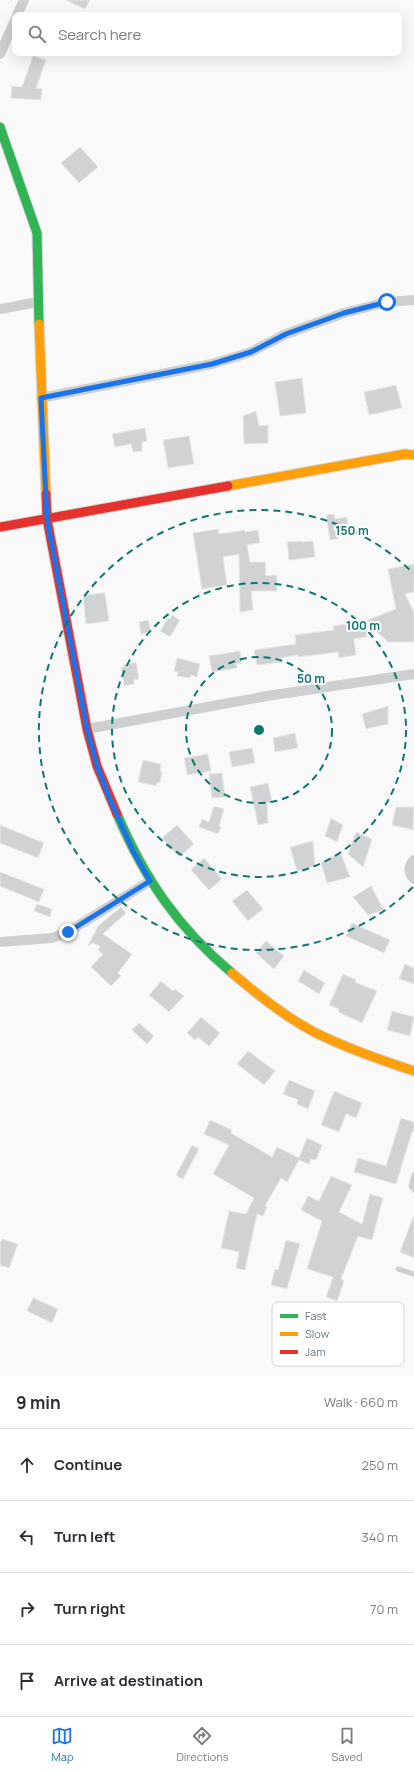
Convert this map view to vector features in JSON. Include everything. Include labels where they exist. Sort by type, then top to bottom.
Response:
[{"type":"street","points":[[18,12],[24,0]]},
{"type":"street","points":[[0,54],[12,27]]},
{"type":"street","points":[[0,127],[37,233],[41,398],[47,519],[87,729],[97,766],[109,797],[133,851],[150,881],[184,927],[214,958],[262,998],[313,1031],[365,1055],[414,1071]]},
{"type":"street","points":[[41,398],[212,364],[251,352],[286,334],[344,313],[387,302],[414,300]]},
{"type":"street","points":[[0,309],[38,302]]},
{"type":"street","points":[[0,528],[376,459],[405,454],[414,455]]},
{"type":"street","points":[[87,729],[267,696],[414,674]]},
{"type":"street","points":[[414,860],[409,866],[409,872],[414,879]]},
{"type":"street","points":[[0,942],[52,938],[68,932],[150,881]]},
{"type":"lane","points":[[414,1175],[411,1186],[414,1190]]},
{"type":"lane","points":[[398,1269],[414,1274]]},
{"type":"building","points":[[66,0],[90,0],[85,9]]},
{"type":"building","points":[[33,56],[46,60],[36,88],[42,89],[41,100],[11,98],[12,86],[22,87]]},
{"type":"building","points":[[80,147],[98,167],[79,183],[61,163]]},
{"type":"building","points":[[302,378],[306,413],[280,416],[275,382]]},
{"type":"building","points":[[396,385],[402,408],[369,415],[364,392]]},
{"type":"building","points":[[256,411],[259,426],[268,425],[268,443],[244,444],[243,416]]},
{"type":"building","points":[[145,428],[147,441],[142,442],[142,451],[133,452],[131,444],[115,447],[112,434]]},
{"type":"building","points":[[189,436],[194,464],[168,468],[163,440]]},
{"type":"building","points":[[334,514],[335,519],[347,517],[349,530],[337,532],[338,539],[330,540],[326,515]]},
{"type":"building","points":[[218,529],[219,534],[245,530],[245,532],[258,530],[260,543],[247,545],[250,562],[265,562],[266,576],[277,575],[277,591],[251,591],[253,610],[240,612],[239,554],[223,557],[227,585],[202,589],[193,533]]},
{"type":"building","points":[[313,541],[315,557],[289,560],[287,542]]},
{"type":"building","points":[[414,564],[414,592],[405,594],[414,612],[414,642],[388,642],[365,621],[396,609],[388,569]]},
{"type":"building","points":[[105,593],[109,621],[86,624],[83,595]]},
{"type":"building","points":[[172,615],[180,620],[170,637],[160,631],[168,618],[170,619]]},
{"type":"building","points":[[148,620],[151,632],[141,634],[139,622]]},
{"type":"building","points":[[365,621],[367,637],[354,639],[356,655],[339,658],[338,652],[298,657],[298,655],[281,658],[282,662],[257,665],[254,650],[296,644],[295,635],[334,630],[333,626]]},
{"type":"building","points":[[240,651],[242,663],[236,664],[237,668],[212,672],[209,656]]},
{"type":"building","points":[[177,658],[200,664],[197,677],[191,675],[190,678],[177,676],[178,672],[174,671]]},
{"type":"building","points":[[136,662],[139,679],[133,680],[134,684],[124,686],[121,668],[124,667],[123,665]]},
{"type":"building","points":[[388,706],[388,724],[366,729],[362,714]]},
{"type":"building","points":[[295,733],[298,748],[275,752],[273,738]]},
{"type":"building","points":[[252,748],[255,763],[232,767],[229,752]]},
{"type":"building","points":[[208,754],[211,771],[187,775],[184,758]]},
{"type":"building","points":[[143,760],[161,764],[160,771],[162,772],[160,783],[157,782],[156,786],[138,782]]},
{"type":"building","points":[[222,773],[225,797],[212,798],[209,774]]},
{"type":"building","points":[[268,783],[272,802],[267,803],[268,823],[258,825],[250,787]]},
{"type":"building","points":[[214,806],[224,809],[219,826],[221,827],[218,834],[199,827],[202,819],[209,822]]},
{"type":"building","points":[[396,807],[414,807],[413,830],[392,825]]},
{"type":"building","points":[[331,818],[343,825],[337,842],[325,836]]},
{"type":"building","points":[[0,825],[44,843],[38,858],[0,843]]},
{"type":"building","points":[[177,825],[194,844],[179,857],[162,838]]},
{"type":"building","points":[[356,832],[372,839],[363,867],[348,854]]},
{"type":"building","points":[[313,841],[315,866],[297,871],[290,847]]},
{"type":"building","points":[[341,854],[350,877],[327,883],[321,862]]},
{"type":"building","points":[[204,858],[222,879],[209,890],[191,870]]},
{"type":"building","points":[[0,872],[44,889],[39,902],[0,886]]},
{"type":"building","points":[[371,886],[384,910],[368,915],[353,897]]},
{"type":"building","points":[[247,890],[263,909],[248,921],[232,901]]},
{"type":"building","points":[[37,904],[52,909],[50,917],[34,911]]},
{"type":"building","points":[[121,907],[126,913],[103,934],[132,954],[118,973],[121,976],[111,986],[91,967],[103,954],[98,950],[100,946],[93,943],[88,946],[98,926]]},
{"type":"building","points":[[352,923],[390,940],[384,953],[346,936]]},
{"type":"building","points":[[266,941],[284,956],[274,969],[256,953]]},
{"type":"building","points":[[405,964],[414,968],[414,984],[399,979]]},
{"type":"building","points":[[304,970],[325,983],[319,994],[298,981]]},
{"type":"building","points":[[343,974],[356,980],[355,982],[377,991],[362,1023],[338,1012],[339,1009],[329,1005]]},
{"type":"building","points":[[161,981],[173,991],[175,989],[184,996],[169,1012],[149,995]]},
{"type":"building","points":[[392,1011],[414,1017],[410,1036],[387,1030]]},
{"type":"building","points":[[201,1017],[220,1033],[209,1046],[198,1037],[195,1040],[187,1033]]},
{"type":"building","points":[[139,1023],[154,1036],[147,1044],[132,1030]]},
{"type":"building","points":[[248,1051],[275,1071],[264,1085],[237,1064]]},
{"type":"building","points":[[289,1080],[315,1091],[308,1109],[297,1104],[298,1100],[283,1094]]},
{"type":"building","points":[[334,1091],[362,1103],[356,1118],[346,1114],[339,1132],[321,1125]]},
{"type":"building","points":[[401,1118],[414,1122],[414,1132],[412,1132],[396,1184],[354,1172],[358,1158],[386,1166]]},
{"type":"building","points":[[210,1120],[232,1130],[231,1133],[272,1157],[277,1147],[299,1158],[307,1138],[322,1145],[316,1160],[311,1159],[309,1164],[299,1160],[287,1182],[281,1178],[265,1206],[267,1207],[263,1216],[257,1214],[245,1270],[236,1268],[239,1252],[221,1248],[229,1211],[246,1214],[254,1198],[213,1174],[229,1145],[204,1134]]},
{"type":"building","points":[[192,1145],[199,1149],[183,1179],[176,1175]]},
{"type":"building","points":[[331,1176],[352,1185],[339,1212],[362,1224],[370,1194],[383,1198],[372,1240],[358,1236],[341,1279],[344,1281],[337,1301],[326,1297],[333,1277],[307,1269],[322,1221],[301,1210],[308,1196],[319,1201]]},
{"type":"building","points":[[414,1217],[414,1258],[400,1252]]},
{"type":"building","points":[[2,1239],[18,1244],[9,1268],[0,1265],[0,1244]]},
{"type":"building","points":[[286,1240],[300,1244],[287,1289],[271,1285],[275,1269],[278,1270]]},
{"type":"building","points":[[33,1298],[58,1309],[52,1323],[27,1311]]},
{"type":"traffic: fast","points":[[0,127],[37,233],[39,324]]},
{"type":"traffic: fast","points":[[117,814],[139,860],[164,901],[195,938],[212,956],[232,973]]},
{"type":"traffic: slow","points":[[39,324],[46,494]]},
{"type":"traffic: slow","points":[[228,486],[405,454],[414,455]]},
{"type":"traffic: slow","points":[[232,973],[281,1012],[314,1032],[363,1053],[414,1071]]},
{"type":"traffic: jam","points":[[0,527],[228,486]]},
{"type":"traffic: jam","points":[[46,494],[47,519],[87,729],[97,766],[117,814]]},
{"type":"route","points":[[68,932],[150,881],[133,851],[109,797],[97,766],[87,729],[47,519],[41,398],[212,364],[251,352],[286,334],[344,313],[387,302]]}]
